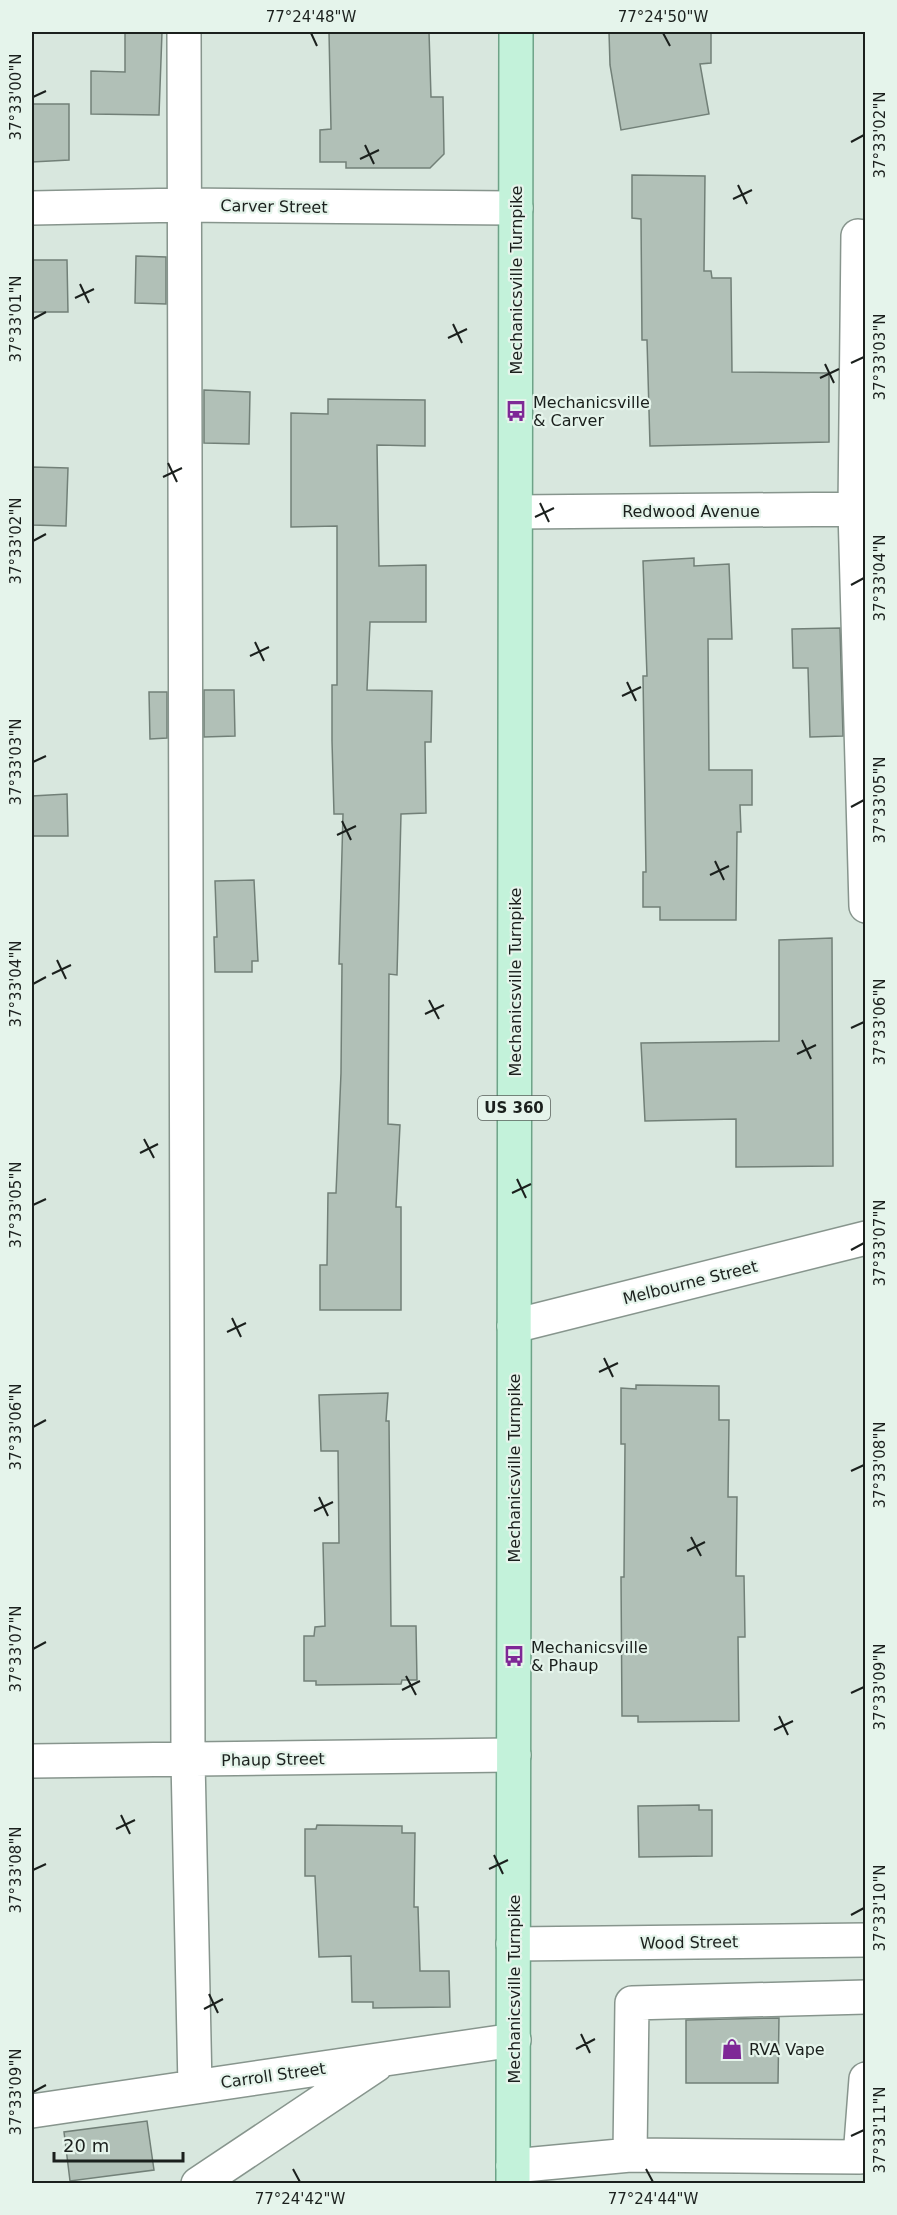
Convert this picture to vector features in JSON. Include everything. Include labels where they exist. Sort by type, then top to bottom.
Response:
[{"type":"main road","name":"Mechanicsville Turnpike","points":[[513,2175],[516,32]]},
{"type":"street","points":[[184,32],[188,1760],[195,2087]]},
{"type":"street","name":"Carver Street","points":[[32,208],[184,205],[516,208]]},
{"type":"street","points":[[866,237],[858,236],[866,906]]},
{"type":"street","name":"Redwood Avenue","points":[[516,512],[860,510]]},
{"type":"street","name":"Melbourne Street","points":[[514,1326],[866,1238]]},
{"type":"street","name":"Phaup Street","points":[[32,1761],[514,1755]]},
{"type":"street","name":"Wood Street","points":[[513,1944],[866,1940]]},
{"type":"street","points":[[630,2155],[632,2003],[866,1997]]},
{"type":"street","name":"Carroll Street","points":[[32,2111],[514,2040]]},
{"type":"street","points":[[198,2184],[384,2059]]},
{"type":"street","points":[[513,2175],[630,2155],[860,2157],[866,2079]]},
{"type":"building","points":[[125,32],[162,32],[159,115],[91,114],[91,71],[125,72]]},
{"type":"building","points":[[329,32],[429,32],[431,97],[443,97],[444,154],[430,168],[346,168],[346,162],[320,162],[320,130],[331,129]]},
{"type":"building","points":[[609,32],[711,32],[711,63],[700,64],[709,114],[621,130],[610,65]]},
{"type":"building","points":[[32,104],[69,104],[69,160],[32,162]]},
{"type":"building","points":[[632,175],[705,176],[704,271],[711,271],[712,278],[731,278],[732,372],[829,373],[829,442],[650,446],[647,340],[642,340],[641,219],[632,218]]},
{"type":"building","points":[[136,256],[166,257],[166,304],[135,303]]},
{"type":"building","points":[[32,260],[67,260],[68,312],[32,312]]},
{"type":"building","points":[[204,390],[250,392],[249,444],[204,443]]},
{"type":"building","points":[[328,399],[425,400],[425,446],[377,445],[379,566],[426,565],[426,622],[370,622],[367,690],[432,691],[431,742],[425,742],[426,813],[401,814],[397,975],[389,974],[388,1124],[400,1125],[396,1207],[401,1207],[401,1310],[320,1310],[320,1265],[327,1265],[328,1193],[336,1193],[341,1073],[342,964],[339,964],[343,814],[334,814],[332,741],[332,685],[337,685],[337,526],[291,527],[291,413],[328,414]]},
{"type":"building","points":[[32,467],[68,468],[66,526],[32,525]]},
{"type":"building","points":[[694,558],[694,566],[729,564],[732,639],[708,639],[709,770],[752,770],[752,805],[740,805],[741,832],[737,832],[736,920],[660,920],[660,907],[643,907],[643,872],[646,872],[643,676],[647,676],[643,561]]},
{"type":"building","points":[[840,628],[843,736],[810,737],[808,668],[793,668],[792,629]]},
{"type":"building","points":[[204,690],[234,690],[235,736],[204,737]]},
{"type":"building","points":[[149,692],[167,692],[167,738],[150,739]]},
{"type":"building","points":[[67,794],[68,836],[32,836],[32,796]]},
{"type":"building","points":[[254,880],[258,961],[252,961],[252,972],[215,972],[214,937],[217,937],[215,881]]},
{"type":"building","points":[[832,938],[833,1166],[736,1167],[736,1119],[645,1121],[641,1043],[779,1041],[779,940]]},
{"type":"building","points":[[636,1385],[719,1386],[719,1420],[729,1420],[728,1497],[737,1497],[736,1576],[744,1576],[745,1637],[738,1637],[739,1721],[638,1722],[638,1716],[622,1716],[621,1577],[624,1577],[625,1444],[621,1444],[621,1388],[636,1389]]},
{"type":"building","points":[[388,1393],[386,1421],[389,1421],[391,1626],[416,1626],[417,1680],[402,1680],[401,1684],[316,1685],[316,1681],[304,1681],[304,1636],[314,1636],[315,1627],[325,1626],[323,1543],[339,1543],[338,1451],[321,1451],[319,1395]]},
{"type":"building","points":[[699,1805],[699,1810],[712,1810],[712,1856],[639,1857],[638,1806]]},
{"type":"building","points":[[317,1825],[402,1826],[402,1833],[415,1833],[414,1907],[418,1907],[420,1971],[449,1971],[450,2007],[373,2008],[373,2002],[352,2002],[351,1956],[319,1957],[315,1876],[305,1876],[305,1829],[316,1829]]},
{"type":"building","name":"RVA Vape","points":[[779,2018],[778,2083],[686,2083],[686,2020]]},
{"type":"building","points":[[147,2121],[154,2170],[70,2181],[64,2132]]},
{"type":"place","name":"Mechanicsville & Carver","points":[[516,411]]},
{"type":"place","name":"Mechanicsville & Phaup","points":[[514,1656]]},
{"type":"place","name":"RVA Vape","points":[[732,2049]]}]
